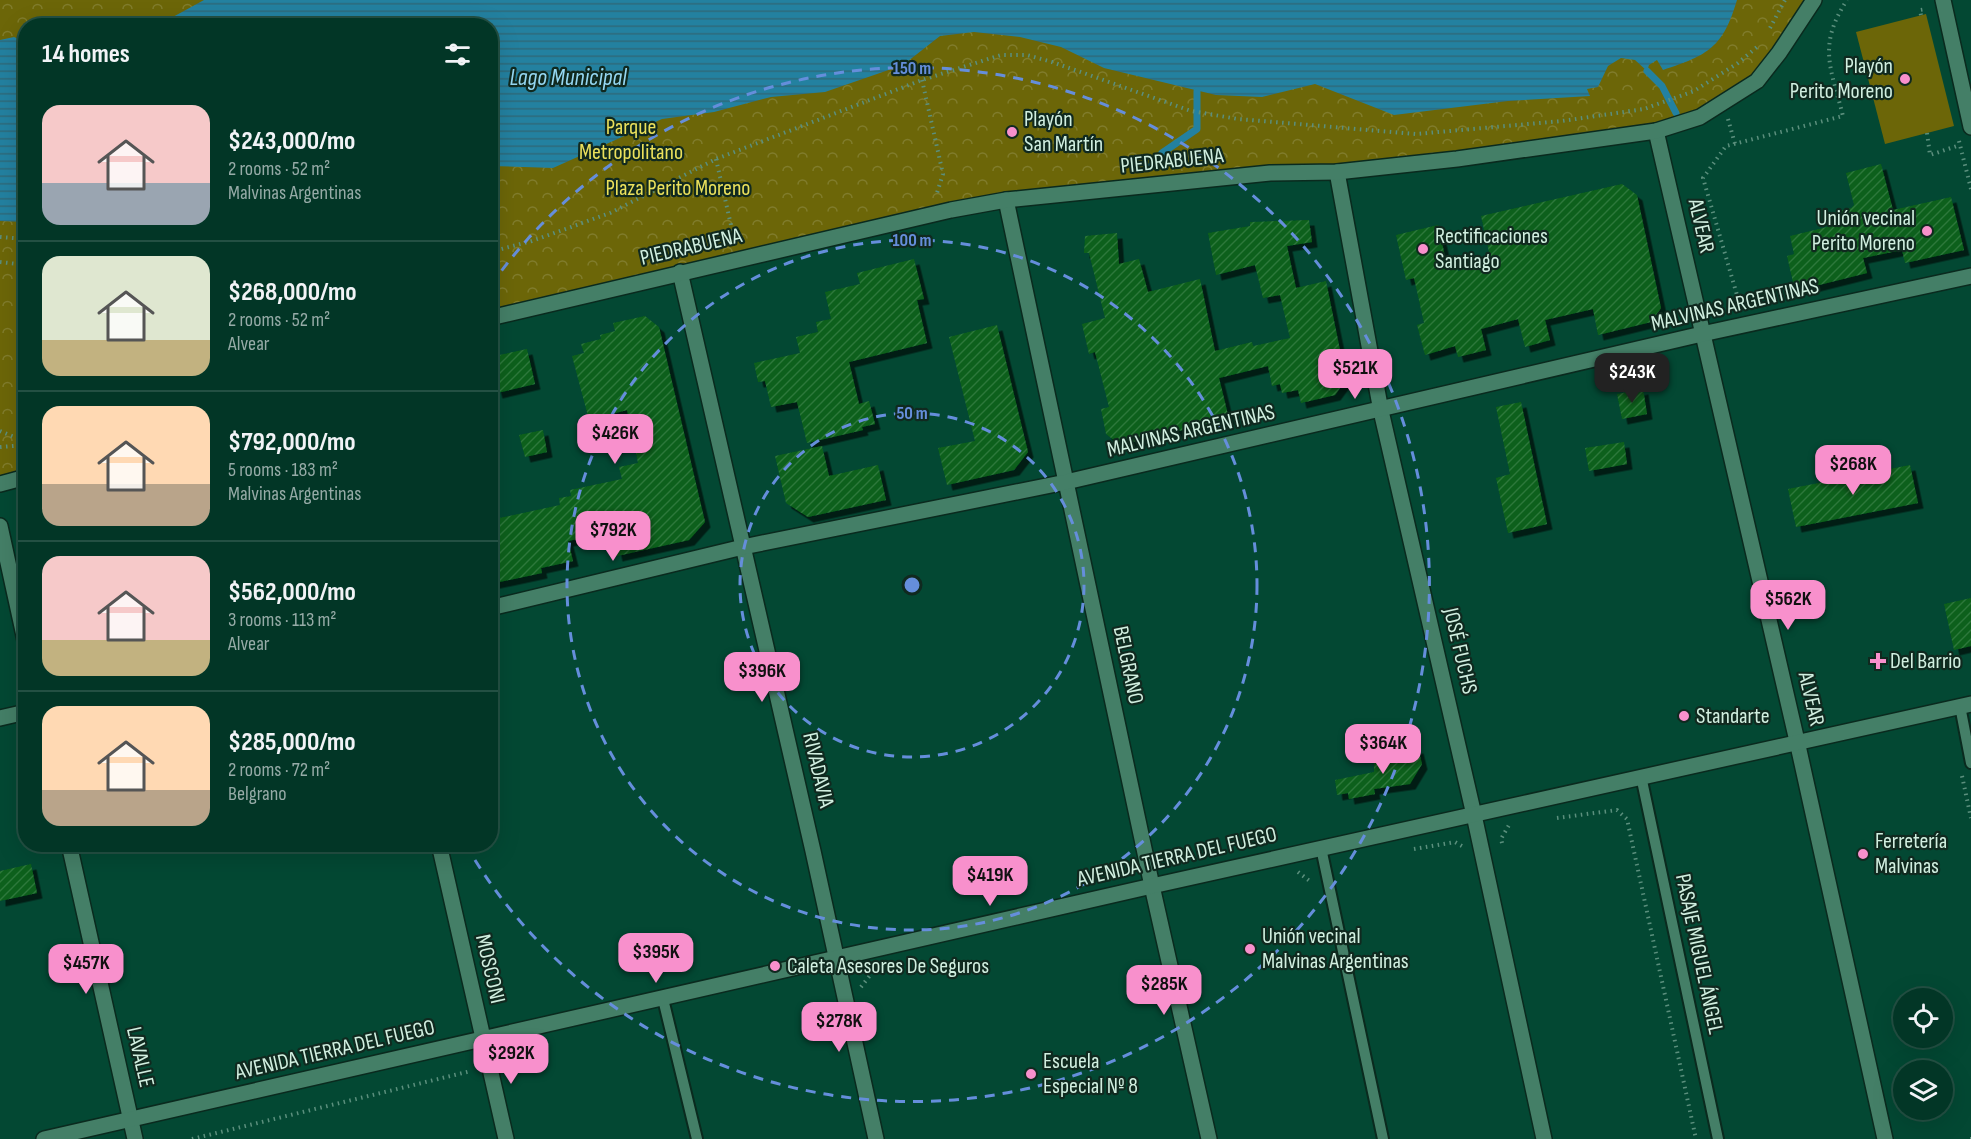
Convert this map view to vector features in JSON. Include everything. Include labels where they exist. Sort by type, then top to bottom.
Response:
[{"type":"street","name":"PIEDRABUENA","points":[[498,316],[929,215],[1006,200],[1270,174],[1337,172],[1457,159],[1656,131],[1700,117],[1757,81],[1779,53],[1814,0]]},
{"type":"street","points":[[1943,0],[1971,127]]},
{"type":"street","name":"ALVEAR","points":[[1656,131],[1797,741],[1885,1139]]},
{"type":"street","name":"JOSÉ FUCHS","points":[[1337,172],[1381,411],[1474,815],[1544,1139]]},
{"type":"street","name":"BELGRANO","points":[[1006,200],[1152,886],[1209,1139]]},
{"type":"street","name":"RIVADAVIA","points":[[681,272],[876,1139]]},
{"type":"street","name":"MALVINAS ARGENTINAS","points":[[498,606],[743,548],[1066,482],[1381,411],[1702,334],[1971,276]]},
{"type":"street","points":[[0,484],[18,479]]},
{"type":"street","points":[[0,526],[18,608]]},
{"type":"street","name":"AVENIDA TIERRA DEL FUEGO","points":[[44,1139],[1152,886],[1965,705]]},
{"type":"street","points":[[0,718],[18,714]]},
{"type":"street","name":"LAVALLE","points":[[71,852],[135,1139]]},
{"type":"street","name":"MOSCONI","points":[[441,852],[506,1139]]},
{"type":"lane","points":[[1965,705],[1971,763]]},
{"type":"lane","name":"PASAJE MIGUEL ÁNGEL","points":[[1641,776],[1718,1139]]},
{"type":"lane","points":[[1321,848],[1383,1139]]},
{"type":"lane","points":[[663,999],[697,1139]]},
{"type":"path","points":[[1769,31],[1785,0]]},
{"type":"path","points":[[1753,306],[1737,295],[1703,178],[1726,146],[1843,116],[1826,50],[1837,16],[1847,0]]},
{"type":"path","points":[[498,250],[532,241],[610,213],[716,159],[991,57],[1027,55],[1097,77],[1191,111],[1220,116],[1416,134],[1562,121],[1661,104],[1682,96],[1723,74],[1759,45]]},
{"type":"path","points":[[922,81],[943,174],[929,215]]},
{"type":"path","points":[[1927,133],[1930,155],[1960,146]]},
{"type":"path","points":[[716,159],[733,234]]},
{"type":"path","points":[[0,237],[18,238]]},
{"type":"path","points":[[0,262],[18,265]]},
{"type":"path","points":[[0,431],[18,439]]},
{"type":"path","points":[[0,447],[18,444]]},
{"type":"path","points":[[1546,819],[1617,810],[1627,819],[1696,1139]]},
{"type":"path","points":[[1503,850],[1501,839],[1510,823]]},
{"type":"path","points":[[1410,850],[1455,843]]},
{"type":"path","points":[[1286,874],[1298,872]]},
{"type":"path","points":[[859,990],[877,968]]},
{"type":"path","points":[[192,1139],[478,1070]]},
{"type":"green space","name":"Parque Metropolitano","points":[[0,0],[1814,0],[1757,81],[1656,131],[1006,200],[498,316],[498,18],[18,18],[18,479],[0,484]]},
{"type":"green space","name":"Playón Perito Moreno","points":[[1926,14],[1954,126],[1885,144],[1856,32]]},
{"type":"water","name":"Lago Municipal","points":[[204,0],[1737,0],[1732,16],[1720,39],[1703,54],[1663,70],[1657,60],[1649,65],[1647,71],[1635,60],[1621,58],[1608,66],[1598,87],[1587,89],[1590,96],[1508,101],[1394,115],[1315,84],[1262,97],[1216,95],[1104,68],[1061,47],[1020,37],[974,32],[940,36],[903,65],[825,92],[771,97],[714,112],[662,119],[553,168],[498,166],[498,18],[171,18]]},
{"type":"water","points":[[14,37],[18,39],[18,222],[0,221],[0,40]]},
{"type":"building","points":[[1881,164],[1893,210],[1951,197],[1964,250],[1905,263],[1902,250],[1863,258],[1867,273],[1795,291],[1787,256],[1794,254],[1790,236],[1831,226],[1828,214],[1851,208],[1854,205],[1846,173]]},
{"type":"building","points":[[1622,184],[1637,195],[1661,308],[1651,322],[1598,335],[1593,309],[1545,320],[1550,340],[1525,347],[1518,319],[1481,329],[1486,350],[1458,357],[1455,346],[1425,355],[1417,325],[1424,323],[1414,278],[1406,280],[1396,235],[1438,225],[1448,270],[1457,268],[1458,271],[1491,261],[1481,216]]},
{"type":"building","points":[[1309,220],[1312,242],[1287,246],[1296,288],[1326,281],[1346,380],[1335,395],[1301,403],[1298,390],[1282,393],[1280,384],[1272,386],[1268,366],[1219,378],[1229,419],[1120,445],[1106,434],[1101,409],[1109,407],[1095,352],[1089,354],[1082,324],[1105,318],[1089,253],[1084,253],[1085,236],[1117,233],[1119,264],[1139,259],[1148,292],[1200,279],[1215,351],[1252,342],[1253,346],[1290,338],[1280,295],[1263,298],[1255,265],[1216,275],[1208,233],[1250,226],[1250,222]]},
{"type":"building","points":[[914,259],[924,299],[917,300],[927,343],[849,362],[859,404],[869,401],[875,424],[862,427],[863,430],[807,443],[797,402],[771,407],[765,381],[758,382],[754,363],[800,353],[796,337],[818,332],[816,322],[831,319],[825,292],[860,284],[857,273]]},
{"type":"building","points":[[645,316],[659,327],[705,522],[689,540],[617,556],[612,532],[568,541],[573,561],[541,568],[542,573],[498,582],[498,518],[560,505],[559,498],[571,496],[570,490],[622,479],[619,467],[638,463],[627,410],[589,420],[572,356],[584,353],[581,344],[601,339],[600,335],[615,331],[613,323]]},
{"type":"building","points":[[997,325],[1028,452],[1014,470],[947,485],[938,448],[975,441],[949,337]]},
{"type":"building","points":[[527,349],[535,384],[498,393],[498,355]]},
{"type":"building","points":[[1643,389],[1647,414],[1622,419],[1617,394]]},
{"type":"building","points":[[1521,402],[1547,524],[1508,533],[1496,478],[1510,474],[1496,407]]},
{"type":"building","points":[[543,430],[547,452],[525,457],[519,435]]},
{"type":"building","points":[[1624,442],[1627,464],[1589,471],[1585,448]]},
{"type":"building","points":[[822,446],[829,476],[878,465],[886,500],[808,517],[786,503],[775,456]]},
{"type":"building","points":[[1910,465],[1918,503],[1796,527],[1788,489]]},
{"type":"building","points":[[1971,598],[1971,646],[1954,650],[1944,604]]},
{"type":"building","points":[[1418,748],[1422,764],[1410,784],[1374,789],[1375,794],[1349,799],[1348,793],[1337,795],[1335,780],[1374,772],[1374,759]]},
{"type":"building","points":[[31,864],[37,893],[0,901],[0,871]]},
{"type":"waterway","points":[[1647,71],[1662,86],[1676,113]]},
{"type":"waterway","points":[[1151,166],[1162,153],[1197,129],[1197,91]]},
{"type":"place","name":"Playón Perito Moreno","points":[[1905,79]]},
{"type":"place","name":"Playón San Martín","points":[[1012,132]]},
{"type":"place","name":"Unión vecinal Perito Moreno","points":[[1927,231]]},
{"type":"place","name":"Rectificaciones Santiago","points":[[1423,249]]},
{"type":"place","name":"Del Barrio","points":[[1878,661]]},
{"type":"place","name":"Standarte","points":[[1684,716]]},
{"type":"place","name":"Ferretería Malvinas","points":[[1863,854]]},
{"type":"place","name":"Unión vecinal Malvinas Argentinas","points":[[1250,949]]},
{"type":"place","name":"Caleta Asesores De Seguros","points":[[775,966]]},
{"type":"place","name":"Escuela Especial Nº 8","points":[[1031,1074]]},
{"type":"park label","name":"Plaza Perito Moreno","points":[[678,188]]}]
